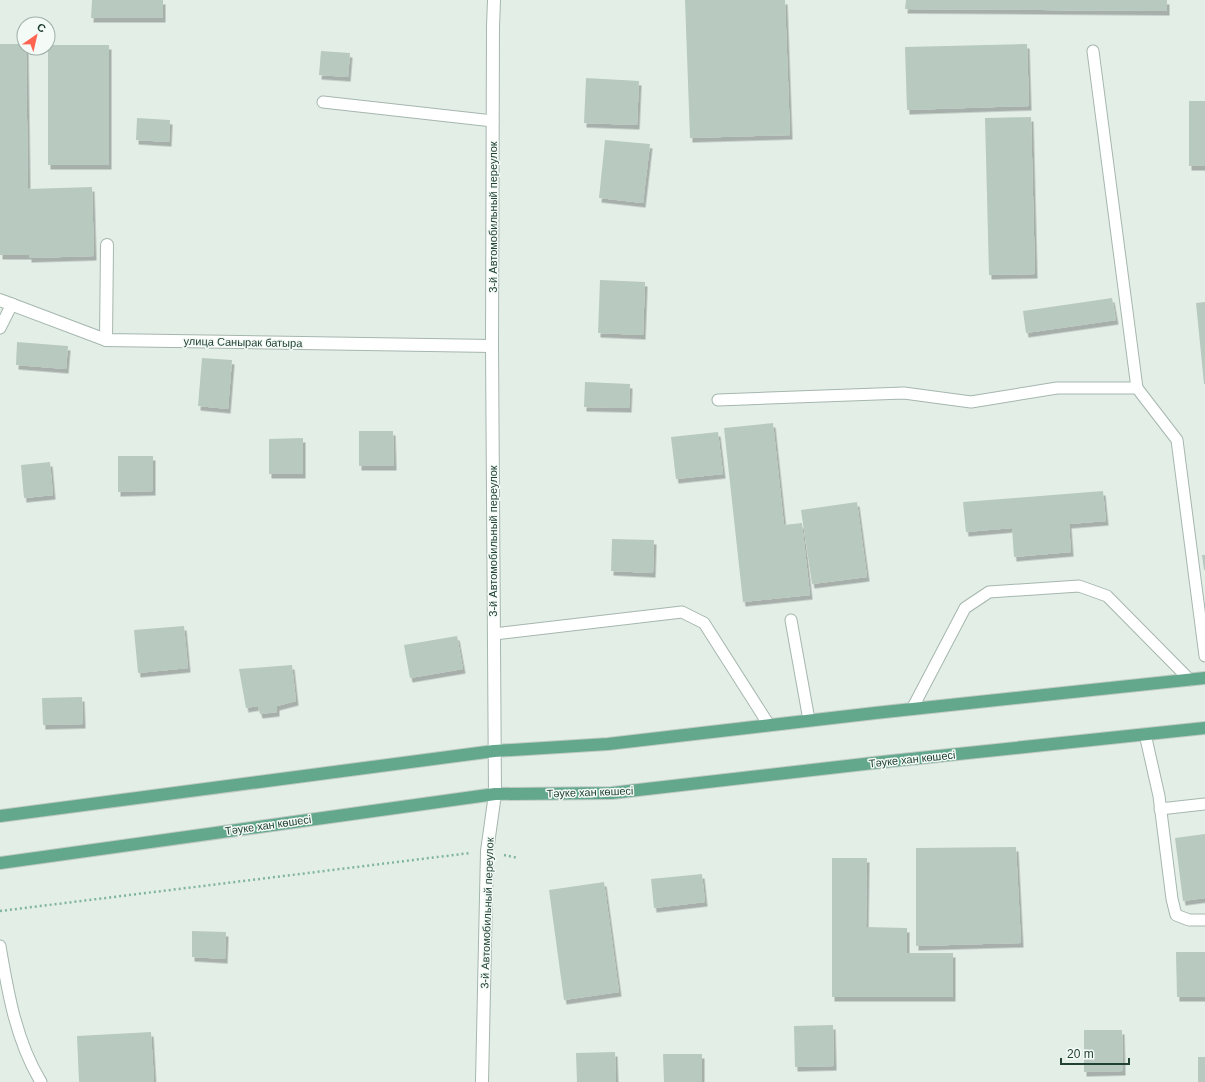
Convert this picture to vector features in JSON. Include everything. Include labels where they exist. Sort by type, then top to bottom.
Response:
[{"type":"main road","points":[[0,816],[494,751],[608,744],[809,720],[1205,678]]},
{"type":"main road","name":"Тәуке хан көшесі","points":[[0,863],[495,794],[612,793],[882,762],[1205,728]]},
{"type":"street","name":"3-й Автомобильный переулок","points":[[482,1082],[487,851],[495,794],[492,346],[494,0]]},
{"type":"street","points":[[106,340],[107,245]]},
{"type":"street","name":"улица Санырак батыра","points":[[0,300],[106,340],[492,346]]},
{"type":"lane","points":[[1094,51],[1137,388],[1177,440],[1205,656]]},
{"type":"lane","points":[[323,102],[493,121]]},
{"type":"lane","points":[[0,328],[12,304]]},
{"type":"lane","points":[[718,400],[904,393],[971,402],[1057,388],[1137,388]]},
{"type":"lane","points":[[912,709],[965,608],[989,592],[1079,586],[1107,596],[1190,680]]},
{"type":"lane","points":[[494,634],[682,612],[704,622],[768,725]]},
{"type":"lane","points":[[791,620],[809,720]]},
{"type":"lane","points":[[1145,734],[1160,809],[1172,899],[1176,915],[1189,920],[1205,920]]},
{"type":"lane","points":[[1160,809],[1205,804]]},
{"type":"lane","points":[[0,946],[8,993],[17,1028],[31,1066],[41,1082]]},
{"type":"path","points":[[0,910],[487,851],[518,858]]},
{"type":"building","points":[[92,0],[163,0],[163,18],[91,18]]},
{"type":"building","points":[[685,0],[785,0],[790,135],[690,138]]},
{"type":"building","points":[[906,0],[1167,0],[1167,11],[905,9]]},
{"type":"building","points":[[0,44],[16,44],[16,56],[26,56],[28,189],[92,187],[94,256],[29,258],[29,255],[0,255]]},
{"type":"building","points":[[1027,44],[1029,106],[907,110],[905,47]]},
{"type":"building","points":[[56,45],[109,45],[109,165],[48,165],[48,56],[56,56]]},
{"type":"building","points":[[321,51],[350,53],[348,77],[319,75]]},
{"type":"building","points":[[586,78],[639,81],[637,125],[584,123]]},
{"type":"building","points":[[1189,101],[1205,101],[1205,166],[1189,166]]},
{"type":"building","points":[[1031,117],[1035,274],[989,275],[985,118]]},
{"type":"building","points":[[137,118],[170,120],[169,142],[136,140]]},
{"type":"building","points":[[605,140],[650,144],[643,203],[599,198]]},
{"type":"building","points":[[600,280],[645,282],[643,335],[598,333]]},
{"type":"building","points":[[1112,298],[1116,320],[1026,333],[1023,311]]},
{"type":"building","points":[[1205,302],[1205,384],[1204,384],[1196,303]]},
{"type":"building","points":[[17,342],[68,346],[66,369],[16,365]]},
{"type":"building","points":[[202,358],[232,360],[228,409],[198,406]]},
{"type":"building","points":[[585,382],[630,384],[629,408],[584,407]]},
{"type":"building","points":[[773,423],[784,525],[802,523],[810,595],[743,602],[724,428]]},
{"type":"building","points":[[359,431],[393,431],[394,466],[359,466]]},
{"type":"building","points":[[718,432],[723,474],[676,479],[671,437]]},
{"type":"building","points":[[303,438],[303,474],[269,474],[269,439]]},
{"type":"building","points":[[118,456],[153,456],[153,491],[118,492]]},
{"type":"building","points":[[50,462],[53,495],[24,498],[21,465]]},
{"type":"building","points":[[1103,491],[1106,521],[1069,524],[1071,552],[1014,557],[1012,528],[966,532],[963,502]]},
{"type":"building","points":[[857,502],[867,577],[812,584],[801,510]]},
{"type":"building","points":[[612,539],[654,540],[653,573],[611,571]]},
{"type":"building","points":[[1202,555],[1205,555],[1205,570],[1204,570]]},
{"type":"building","points":[[184,626],[188,668],[138,673],[134,630]]},
{"type":"building","points":[[457,636],[463,669],[410,678],[404,645]]},
{"type":"building","points":[[292,665],[296,701],[277,706],[277,712],[260,714],[258,706],[246,708],[239,669]]},
{"type":"building","points":[[82,697],[83,724],[43,725],[42,698]]},
{"type":"building","points":[[1205,834],[1205,898],[1183,901],[1175,838]]},
{"type":"building","points":[[1016,847],[1021,943],[916,946],[916,848]]},
{"type":"building","points":[[832,858],[867,858],[866,927],[907,928],[907,953],[953,953],[953,997],[832,997]]},
{"type":"building","points":[[702,874],[705,902],[654,908],[651,879]]},
{"type":"building","points":[[604,882],[619,992],[564,1000],[549,890]]},
{"type":"building","points":[[192,931],[226,932],[225,959],[192,957]]},
{"type":"building","points":[[1176,952],[1205,952],[1205,997],[1177,997]]},
{"type":"building","points":[[833,1025],[834,1066],[795,1067],[794,1026]]},
{"type":"building","points":[[1084,1030],[1122,1030],[1123,1071],[1084,1072]]},
{"type":"building","points":[[151,1032],[154,1082],[79,1082],[77,1036]]},
{"type":"building","points":[[615,1052],[616,1082],[577,1082],[576,1053]]},
{"type":"building","points":[[663,1054],[702,1054],[702,1082],[664,1082]]},
{"type":"building","points":[[1198,1057],[1205,1057],[1205,1082],[1198,1082]]}]
